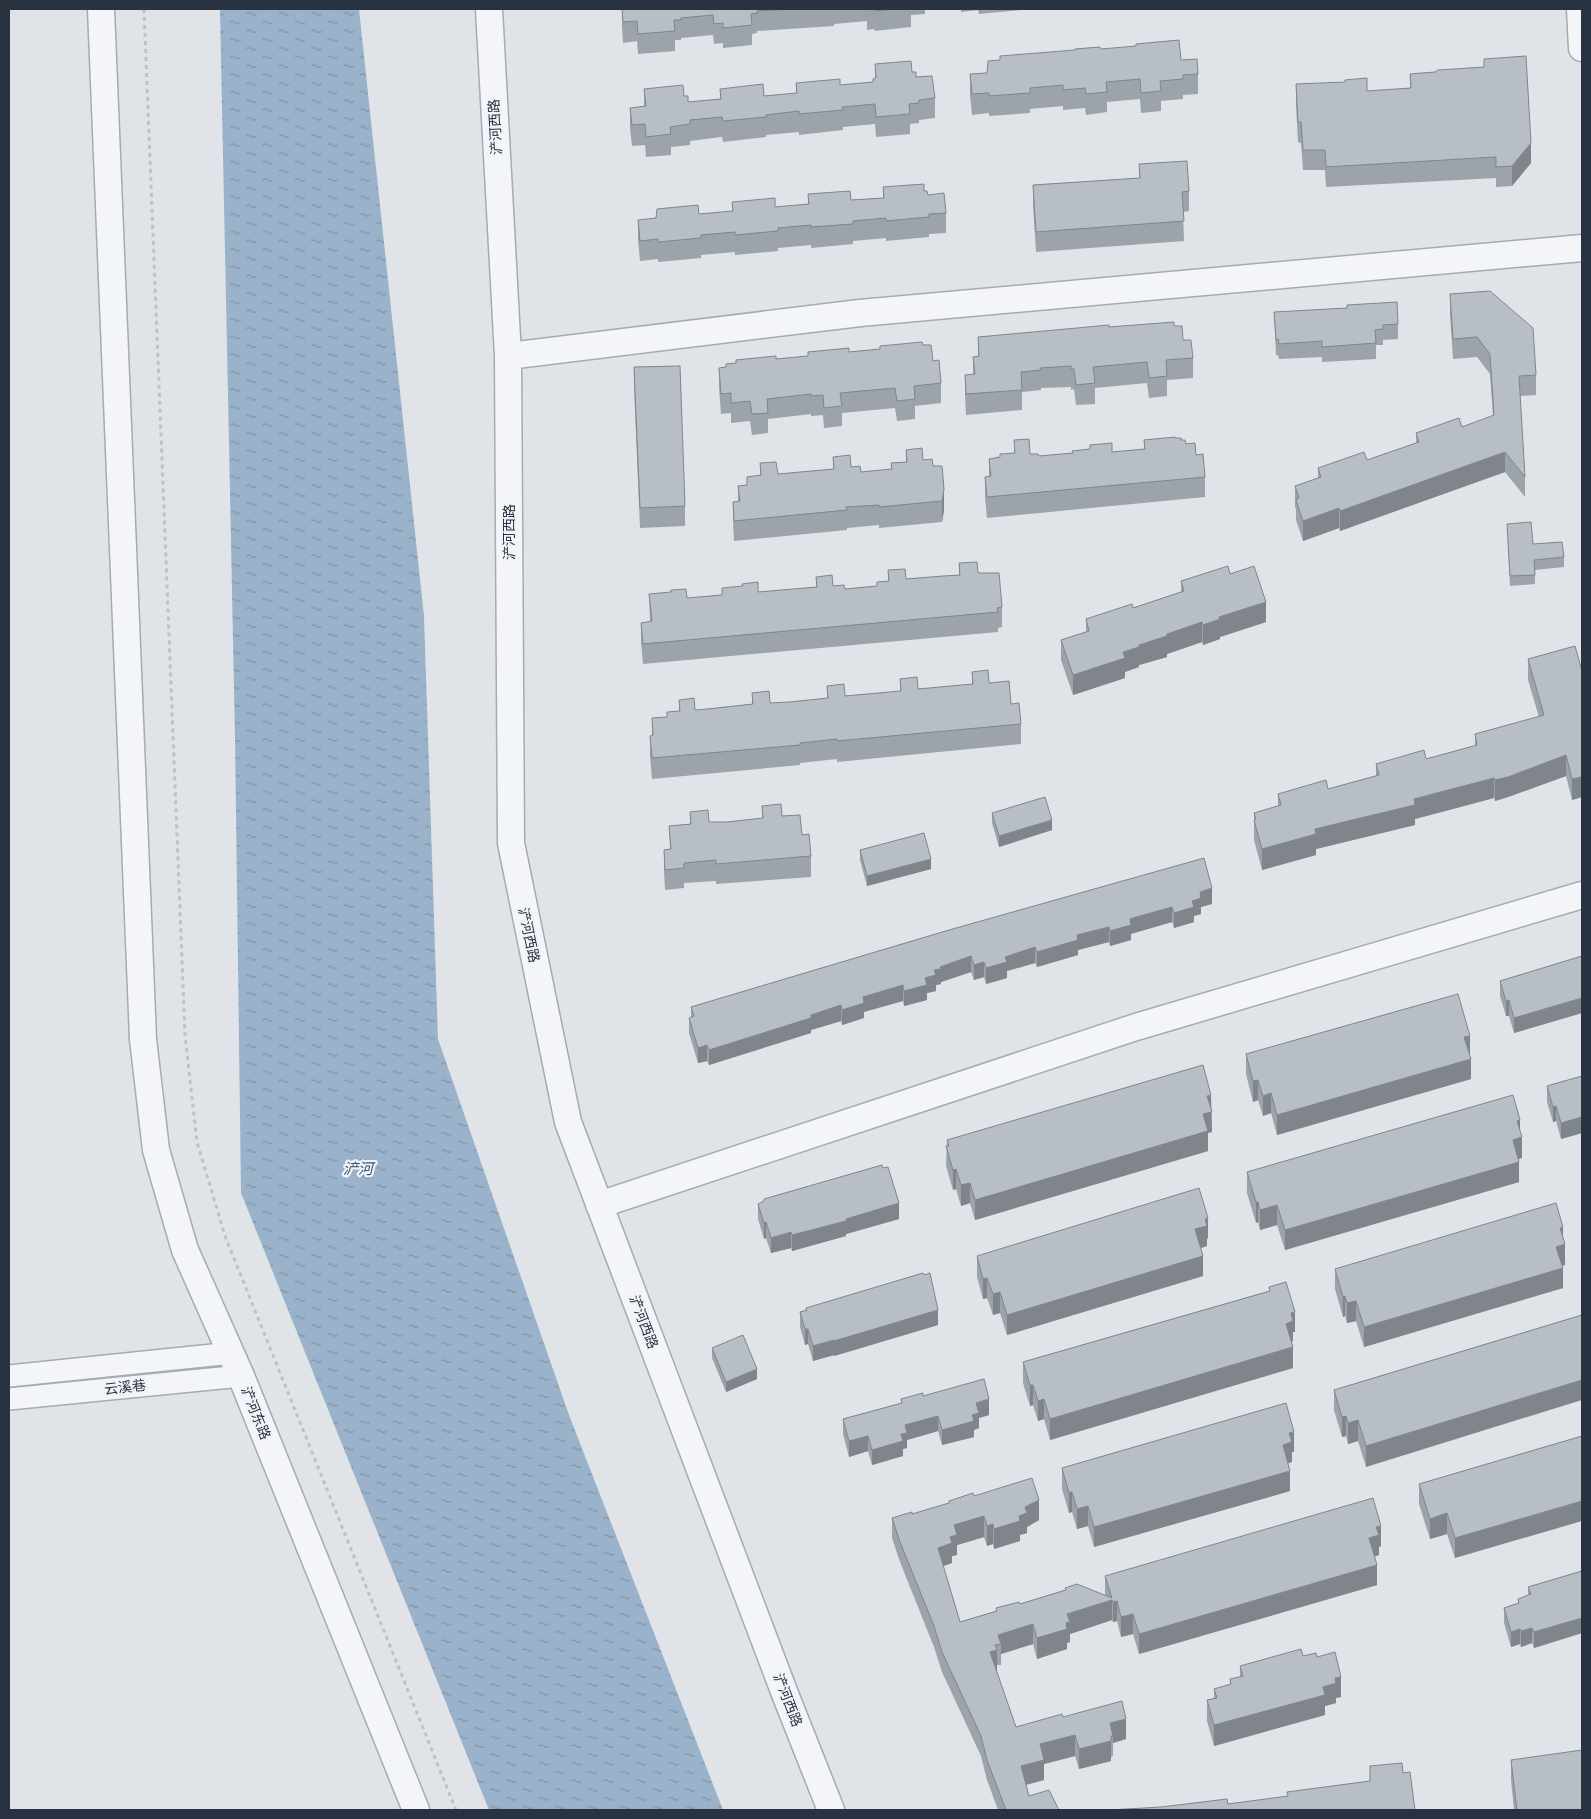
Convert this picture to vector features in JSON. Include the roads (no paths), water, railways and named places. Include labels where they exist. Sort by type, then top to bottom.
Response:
[{"type":"street","points":[[101,9],[143,1039],[156,1150],[185,1250],[236,1365]]},
{"type":"street","name":"浐河西路","points":[[488,9],[508,356],[510,843],[568,1122],[785,1694],[831,1810]]},
{"type":"street","points":[[1580,9],[1582,48]]},
{"type":"street","points":[[508,356],[860,313],[1582,248]]},
{"type":"street","points":[[599,1205],[1136,1027],[1582,895]]},
{"type":"street","name":"云溪巷","points":[[9,1376],[236,1365]]},
{"type":"street","name":"云溪巷","points":[[9,1399],[236,1365]]},
{"type":"street","name":"浐河东路","points":[[236,1365],[416,1810]]},
{"type":"street","name":"浐河东路","points":[[236,1365],[266,1403],[435,1810]]},
{"type":"water","name":"浐河","points":[[220,9],[359,9],[424,616],[438,1039],[569,1415],[723,1810],[489,1810],[241,1193],[235,737]]}]
